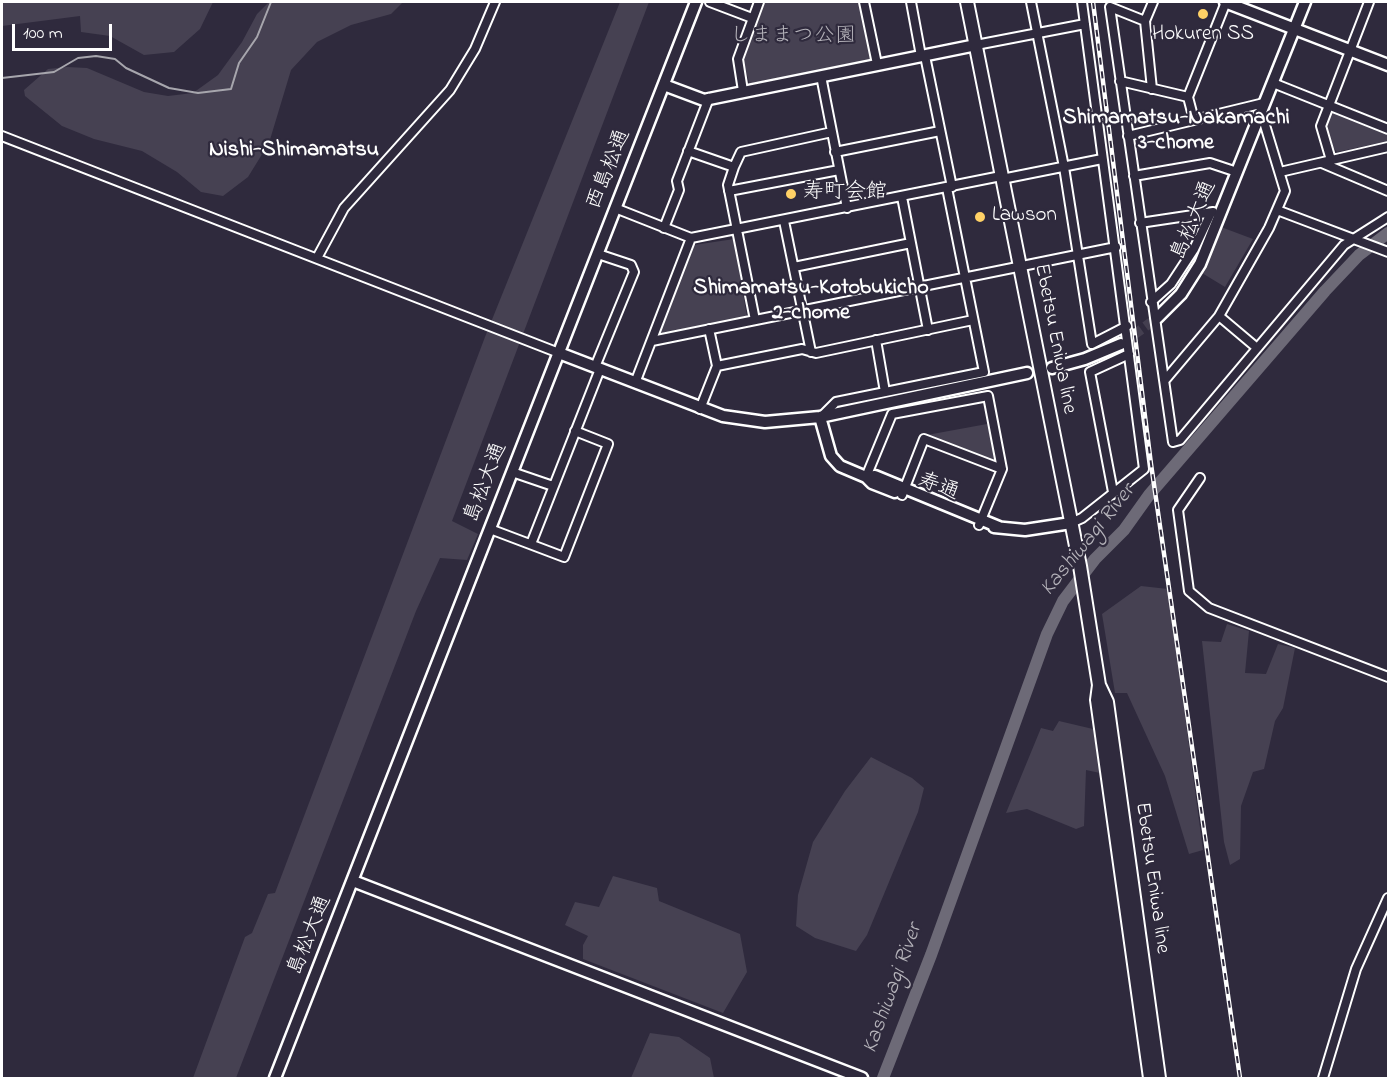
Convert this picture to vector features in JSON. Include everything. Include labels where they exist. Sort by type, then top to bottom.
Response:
[{"type":"main road","name":"Ebetsu Eniwa line","points":[[967,2],[1080,566],[1100,685],[1107,702],[1159,1078]]},
{"type":"main road","name":"Ebetsu Eniwa line","points":[[1100,685],[1097,700],[1150,1078]]},
{"type":"street","points":[[317,258],[344,208],[450,90],[475,49],[495,2]]},
{"type":"street","name":"西島松通","points":[[559,353],[696,2]]},
{"type":"street","points":[[710,2],[752,18]]},
{"type":"street","points":[[743,91],[738,59],[759,2]]},
{"type":"street","points":[[865,2],[877,64]]},
{"type":"street","points":[[820,417],[836,402],[984,372],[964,278],[940,131],[910,2]]},
{"type":"street","points":[[1031,2],[1064,167],[1092,344],[1127,326]]},
{"type":"street","points":[[1071,524],[1144,470],[1127,326],[1082,2]]},
{"type":"street","points":[[1152,89],[1145,21],[1153,2]]},
{"type":"street","points":[[1194,120],[1188,97],[1226,2],[1389,65]]},
{"type":"street","name":"島松大通","points":[[1157,318],[1190,283],[1216,212],[1237,172],[1305,2]]},
{"type":"street","points":[[1327,162],[1321,126],[1369,2]]},
{"type":"street","points":[[1145,21],[1110,7],[1173,442],[1180,440],[1344,245],[1358,240],[1389,217]]},
{"type":"street","points":[[664,85],[704,100],[1085,24]]},
{"type":"street","points":[[821,76],[847,208]]},
{"type":"street","points":[[1120,81],[1188,97]]},
{"type":"street","points":[[1273,82],[1389,129]]},
{"type":"street","points":[[664,228],[679,189],[677,181],[709,98]]},
{"type":"street","points":[[1128,136],[1263,107],[1285,191],[1219,316],[1165,380]]},
{"type":"street","points":[[835,152],[940,131]]},
{"type":"street","points":[[755,320],[728,185],[734,167],[741,152],[832,132]]},
{"type":"street","points":[[2,135],[700,409],[735,420],[765,422],[820,417],[1027,373]]},
{"type":"street","points":[[1280,172],[1389,147]]},
{"type":"street","points":[[688,151],[734,167]]},
{"type":"street","points":[[615,208],[691,238],[1102,159]]},
{"type":"street","points":[[1134,176],[1210,162],[1237,172]]},
{"type":"street","points":[[1327,162],[1389,190]]},
{"type":"street","points":[[729,191],[839,170]]},
{"type":"street","points":[[902,197],[928,330]]},
{"type":"street","points":[[1277,210],[1389,252]]},
{"type":"street","points":[[1140,223],[1216,212]]},
{"type":"street","points":[[1151,302],[1171,284],[1216,212]]},
{"type":"street","points":[[784,221],[811,352]]},
{"type":"street","points":[[635,383],[691,238]]},
{"type":"street","points":[[794,267],[911,243]]},
{"type":"street","points":[[652,341],[1116,247]]},
{"type":"street","points":[[531,544],[634,272],[631,265],[598,254]]},
{"type":"street","points":[[1219,316],[1257,348]]},
{"type":"street","points":[[717,366],[802,349],[811,352],[973,320]]},
{"type":"street","points":[[700,409],[717,366],[709,329]]},
{"type":"street","points":[[876,340],[885,392]]},
{"type":"street","points":[[1052,368],[1085,359],[1121,344]]},
{"type":"street","name":"島松大通","points":[[275,1078],[559,353]]},
{"type":"street","points":[[1113,492],[1090,372],[1129,354]]},
{"type":"street","points":[[866,477],[892,414],[988,396],[1002,469],[981,522]]},
{"type":"street","name":"寿通","points":[[820,417],[826,443],[834,462],[866,477],[872,483],[999,527],[1025,530],[1071,524]]},
{"type":"street","points":[[490,529],[564,557],[608,444],[575,431]]},
{"type":"street","points":[[903,492],[924,439],[1002,469]]},
{"type":"street","points":[[512,472],[553,486]]},
{"type":"street","points":[[1200,478],[1178,510],[1190,591],[1209,608],[1389,677]]},
{"type":"street","points":[[353,881],[862,1078]]},
{"type":"street","points":[[1323,1078],[1356,969],[1389,898]]},
{"type":"green space","points":[[2,2],[213,2],[200,29],[174,52],[144,55],[110,36],[81,32],[80,16],[2,26]]},
{"type":"green space","points":[[269,2],[403,2],[391,14],[351,25],[317,42],[291,70],[269,143],[248,177],[223,196],[201,192],[177,172],[142,151],[94,139],[62,126],[25,96],[24,90],[48,69],[67,67],[87,68],[144,92],[168,96],[193,93],[218,75],[242,42],[257,14]]},
{"type":"green space","points":[[620,2],[649,2],[452,521],[478,534],[467,560],[440,558],[416,611],[236,1078],[193,1078],[245,937],[252,933],[268,894],[275,893],[485,337]]},
{"type":"green space","name":"しままつ公園","points":[[765,2],[858,2],[862,6],[872,61],[750,86],[743,59]]},
{"type":"green space","points":[[1333,110],[1388,132],[1388,141],[1337,152],[1330,144],[1326,127]]},
{"type":"green space","points":[[1221,227],[1253,239],[1225,287],[1202,273]]},
{"type":"green space","points":[[734,239],[747,317],[663,335],[660,331],[694,245]]},
{"type":"green space","points":[[987,424],[996,459],[992,462],[927,435]]},
{"type":"green space","points":[[1141,586],[1168,589],[1203,850],[1189,854],[1165,776],[1127,693],[1115,693],[1102,614]]},
{"type":"green space","points":[[1227,624],[1249,631],[1245,673],[1266,674],[1278,644],[1295,648],[1283,708],[1275,721],[1264,769],[1253,772],[1241,806],[1240,859],[1230,865],[1224,842],[1202,641],[1221,642]]},
{"type":"green space","points":[[1059,721],[1093,729],[1100,773],[1086,770],[1084,826],[1076,829],[1027,809],[1006,813],[1041,728],[1053,731]]},
{"type":"green space","points":[[871,757],[912,778],[924,788],[918,812],[867,935],[856,951],[815,938],[796,926],[798,895],[813,842],[845,791]]},
{"type":"green space","points":[[613,876],[657,888],[659,901],[740,934],[747,972],[723,1013],[583,959],[583,945],[588,936],[565,925],[575,902],[599,907]]},
{"type":"green space","points":[[650,1033],[679,1037],[710,1058],[714,1078],[631,1078]]},
{"type":"waterway","points":[[2,78],[54,72],[78,58],[96,56],[115,59],[126,68],[169,88],[198,93],[231,89],[239,63],[257,37],[271,2]]},
{"type":"waterway","name":"Kashiwagi River","points":[[883,1078],[931,955],[1047,634],[1063,601],[1095,559],[1124,530],[1149,495],[1325,291],[1359,255],[1388,233]]},
{"type":"tunnel","points":[[1121,344],[1157,318]]},
{"type":"railway","points":[[1093,2],[1151,464],[1240,1078]]},
{"type":"place","name":"Hokuren SS","points":[[1203,14]]},
{"type":"place","name":"寿町会館","points":[[791,194]]},
{"type":"place","name":"Lawson","points":[[980,217]]},
{"type":"district","name":"Shimamatsu-Nakamachi 3-chome","points":[[1176,132]]},
{"type":"district","name":"Nishi-Shimamatsu","points":[[294,151]]},
{"type":"district","name":"Shimamatsu-Kotobukicho 2-chome","points":[[811,302]]}]
